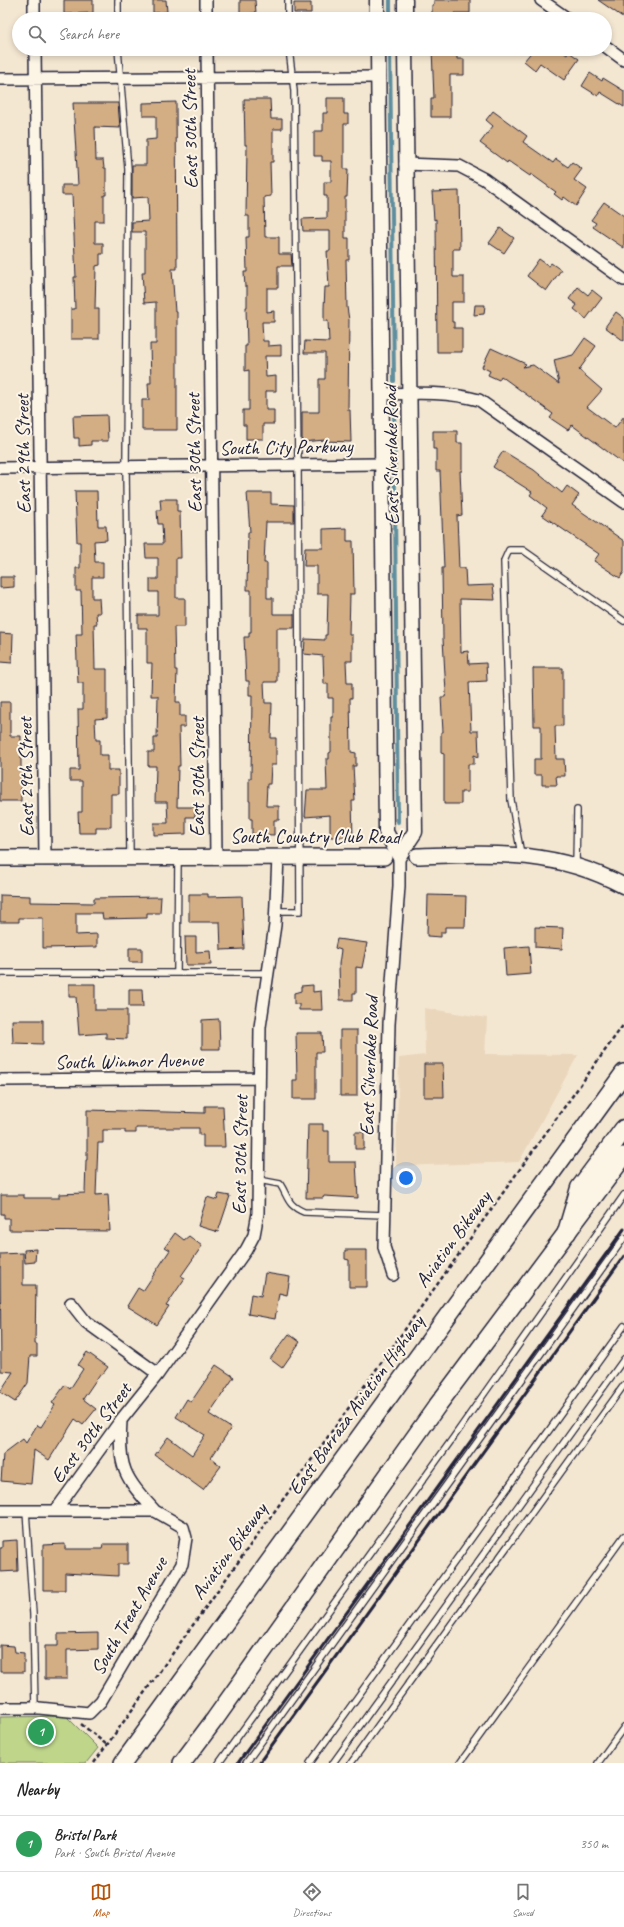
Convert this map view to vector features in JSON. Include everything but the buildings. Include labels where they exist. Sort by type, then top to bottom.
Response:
[{"type":"highway","points":[[567,1232],[580,1188],[624,1129]]},
{"type":"main road","name":"South Country Club Road","points":[[417,856],[483,853],[521,855],[562,862],[624,886]]},
{"type":"main road","name":"South Country Club Road","points":[[0,858],[392,856]]},
{"type":"main road","name":"East Barraza Aviation Highway","points":[[123,1763],[624,1073]]},
{"type":"main road","points":[[182,1763],[215,1719],[437,1406],[624,1156]]},
{"type":"street","points":[[34,0],[34,12]]},
{"type":"street","points":[[206,0],[206,12]]},
{"type":"street","points":[[377,0],[377,12]]},
{"type":"street","points":[[405,0],[405,12]]},
{"type":"street","points":[[541,0],[558,12]]},
{"type":"street","points":[[612,51],[624,60]]},
{"type":"street","name":"East 29th Street","points":[[35,56],[45,858]]},
{"type":"street","name":"East 30th Street","points":[[206,56],[216,857]]},
{"type":"street","name":"East Silverlake Road","points":[[378,56],[381,464],[386,832],[399,886],[389,1024],[384,1215],[384,1247],[393,1275]]},
{"type":"street","name":"East Silverlake Road","points":[[392,856],[415,832],[410,393],[405,164],[405,56]]},
{"type":"street","points":[[0,79],[378,76]]},
{"type":"street","points":[[405,164],[459,166],[484,179],[624,280]]},
{"type":"street","points":[[381,394],[410,393],[461,395],[479,400],[624,502]]},
{"type":"street","name":"South City Parkway","points":[[0,468],[212,467],[381,464]]},
{"type":"street","name":"South Country Club Road","points":[[392,856],[417,856]]},
{"type":"street","name":"East 30th Street","points":[[56,1510],[121,1420],[158,1374],[246,1250],[254,1235],[258,1213],[259,1180],[260,1027],[275,911],[278,857]]},
{"type":"street","name":"South Winmor Avenue","points":[[0,1080],[259,1078]]},
{"type":"street","points":[[71,1303],[86,1322],[158,1374]]},
{"type":"street","points":[[121,1420],[119,1446],[123,1467],[133,1487],[155,1511]]},
{"type":"street","name":"South Treat Avenue","points":[[0,1511],[155,1511],[183,1527],[186,1538],[182,1564],[101,1701],[89,1713],[70,1712]]},
{"type":"street","points":[[0,1708],[35,1708],[70,1712]]},
{"type":"lane","points":[[118,0],[118,12]]},
{"type":"lane","points":[[288,0],[288,12]]},
{"type":"lane","points":[[119,56],[128,169],[126,467],[130,857]]},
{"type":"lane","points":[[275,911],[300,911],[301,857],[294,91],[290,56]]},
{"type":"lane","points":[[521,855],[511,800],[504,561],[509,550],[523,550],[624,621]]},
{"type":"lane","points":[[576,867],[577,810]]},
{"type":"lane","points":[[177,973],[178,857]]},
{"type":"lane","points":[[0,973],[268,973]]},
{"type":"lane","points":[[259,1180],[280,1184],[288,1202],[294,1208],[304,1212],[384,1215]]},
{"type":"lane","points":[[219,1763],[453,1438],[624,1195]]},
{"type":"lane","points":[[246,1763],[624,1238]]},
{"type":"lane","points":[[310,1763],[624,1326]]},
{"type":"lane","points":[[333,1763],[624,1359]]},
{"type":"lane","points":[[351,1763],[624,1385]]},
{"type":"lane","points":[[26,1511],[33,1614],[35,1708]]},
{"type":"lane","points":[[460,1763],[624,1536]]},
{"type":"lane","points":[[598,1763],[624,1727]]},
{"type":"path","name":"Aviation Bikeway","points":[[94,1763],[624,1024]]},
{"type":"path","points":[[70,1712],[84,1727],[107,1745]]},
{"type":"shaded area","points":[[424,1008],[487,1018],[485,1054],[578,1055],[519,1162],[396,1166],[399,1058],[425,1055]]},
{"type":"green space","points":[[66,1716],[98,1748],[86,1763],[0,1763],[0,1717]]},
{"type":"waterway","points":[[390,0],[390,12]]},
{"type":"waterway","points":[[390,56],[394,381]]},
{"type":"waterway","points":[[394,402],[398,822]]},
{"type":"railway","points":[[238,1763],[624,1229]]},
{"type":"railway","points":[[259,1763],[624,1256]]},
{"type":"place","name":"Bristol Park","points":[[41,1732]]}]
